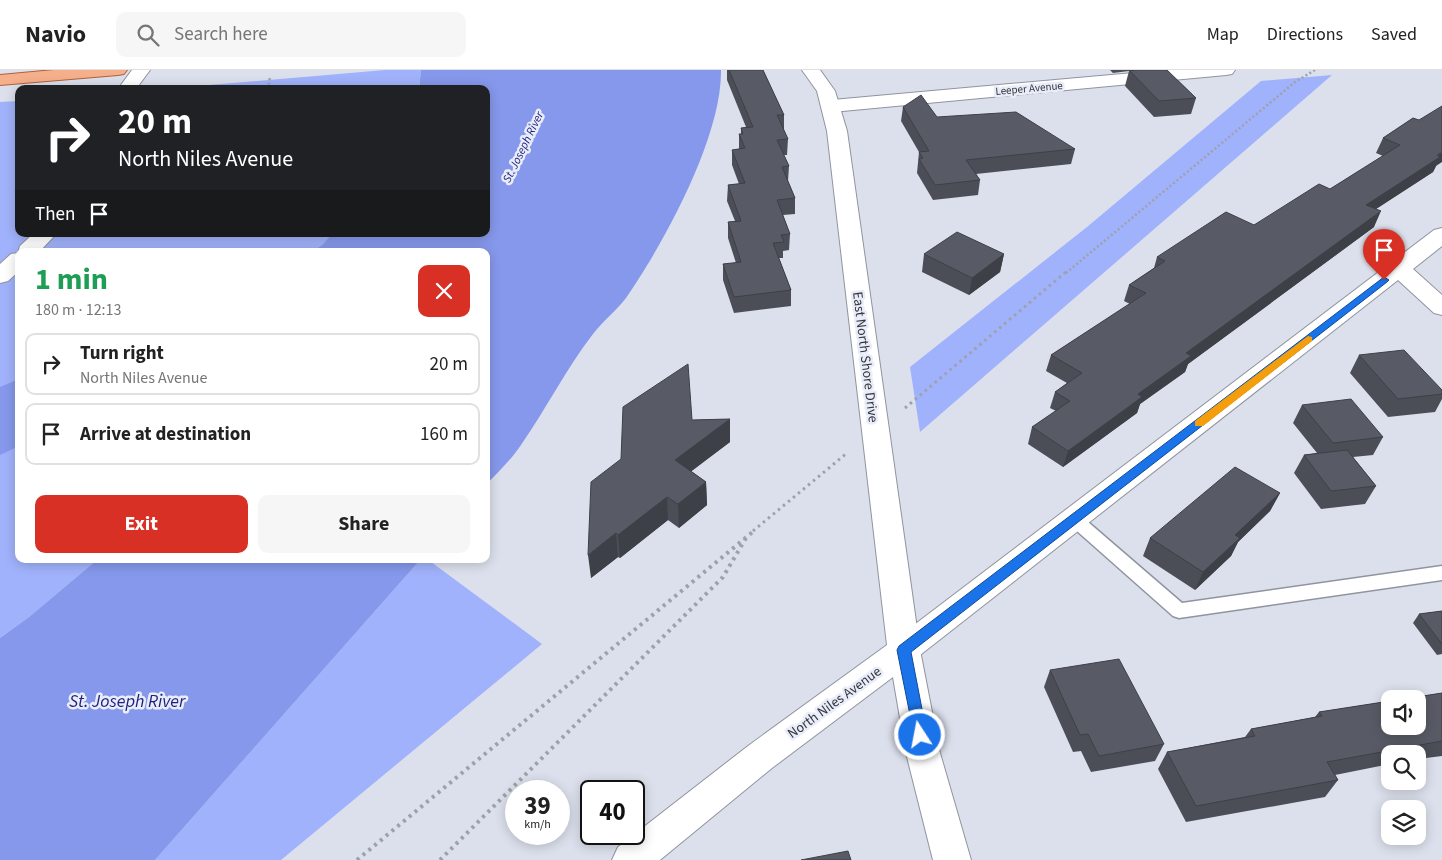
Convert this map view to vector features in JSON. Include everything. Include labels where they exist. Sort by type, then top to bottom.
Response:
[{"type":"main road","points":[[0,80],[118,70]]},
{"type":"street","points":[[130,85],[141,70]]},
{"type":"street","name":"East North Shore Drive","points":[[811,70],[826,91],[832,106],[904,650],[923,753],[952,860]]},
{"type":"street","name":"Leeper Avenue","points":[[832,106],[1226,70]]},
{"type":"street","name":"North Niles Avenue","points":[[631,860],[760,756],[904,650],[1075,520],[1442,235]]},
{"type":"street","points":[[31,248],[42,237]]},
{"type":"street","points":[[0,276],[15,263]]},
{"type":"street","points":[[1399,268],[1442,308]]},
{"type":"lane","points":[[1075,520],[1179,611],[1442,573]]},
{"type":"path","points":[[899,412],[1296,82],[1315,70]]},
{"type":"path","points":[[269,85],[270,78]]},
{"type":"path","points":[[356,860],[848,452]]},
{"type":"path","points":[[440,860],[723,577],[747,535]]},
{"type":"shaded area","points":[[385,70],[421,70],[419,85],[209,85]]},
{"type":"shaded area","points":[[1332,75],[920,432],[910,367],[1087,227],[1261,81]]},
{"type":"shaded area","points":[[15,101],[15,237],[329,237],[318,248],[15,248],[15,563],[93,563],[29,617],[0,638],[0,102]]},
{"type":"shaded area","points":[[417,563],[432,563],[542,644],[281,860],[155,860]]},
{"type":"water","name":"St. Joseph River","points":[[421,70],[721,70],[719,97],[712,126],[701,157],[688,188],[657,249],[626,298],[583,347],[517,450],[490,481],[490,248],[318,248],[329,237],[490,237],[490,85],[419,85]]},
{"type":"water","points":[[15,381],[15,448],[0,455],[0,387]]},
{"type":"water","name":"St. Joseph River","points":[[93,563],[417,563],[155,860],[0,860],[0,638],[29,617]]},
{"type":"building","points":[[729,70],[763,70],[784,115],[777,115],[788,139],[777,140],[789,166],[782,167],[795,198],[777,200],[790,234],[781,235],[784,242],[773,243],[791,290],[734,297],[723,264],[741,262],[728,222],[741,221],[728,185],[745,183],[732,150],[745,148],[739,134],[743,134],[741,128],[753,127]]},
{"type":"building","points":[[1167,70],[1196,98],[1159,101],[1130,71]]},
{"type":"building","points":[[921,95],[937,117],[1016,112],[1075,149],[966,160],[980,180],[935,185],[919,159],[923,158],[919,152],[929,151],[903,107]]},
{"type":"building","points":[[1442,106],[1442,152],[1437,155],[1440,157],[1366,205],[1381,211],[1186,353],[1191,356],[1138,394],[1142,397],[1068,451],[1032,427],[1070,401],[1055,392],[1082,373],[1051,355],[1146,293],[1129,285],[1165,261],[1157,257],[1226,212],[1254,225],[1319,184],[1330,189],[1400,145],[1383,138],[1413,118],[1419,120]]},
{"type":"building","points":[[957,232],[1004,254],[972,278],[924,254]]},
{"type":"building","points":[[1404,350],[1442,390],[1442,394],[1398,399],[1359,355]]},
{"type":"building","points":[[688,364],[692,420],[730,419],[675,460],[706,482],[678,504],[667,497],[618,535],[616,533],[588,555],[591,482],[621,459],[623,407]]},
{"type":"building","points":[[1351,399],[1383,437],[1333,443],[1302,405]]},
{"type":"building","points":[[1347,450],[1376,486],[1331,491],[1304,455]]},
{"type":"building","points":[[1235,467],[1280,493],[1235,535],[1240,538],[1203,572],[1150,538]]},
{"type":"building","points":[[1442,611],[1442,644],[1419,614]]},
{"type":"building","points":[[1119,659],[1164,744],[1099,756],[1088,734],[1080,735],[1050,670]]},
{"type":"building","points":[[1442,693],[1442,741],[1420,745],[1381,745],[1381,752],[1327,762],[1338,780],[1196,806],[1167,752],[1255,736],[1251,729],[1322,716],[1319,712],[1381,702],[1381,735],[1426,735],[1426,696]]},
{"type":"building","points":[[848,851],[851,860],[801,860]]},
{"type":"slow traffic","points":[[1199,424],[1308,339]]},
{"type":"route","points":[[920,735],[904,650],[1384,280]]}]
